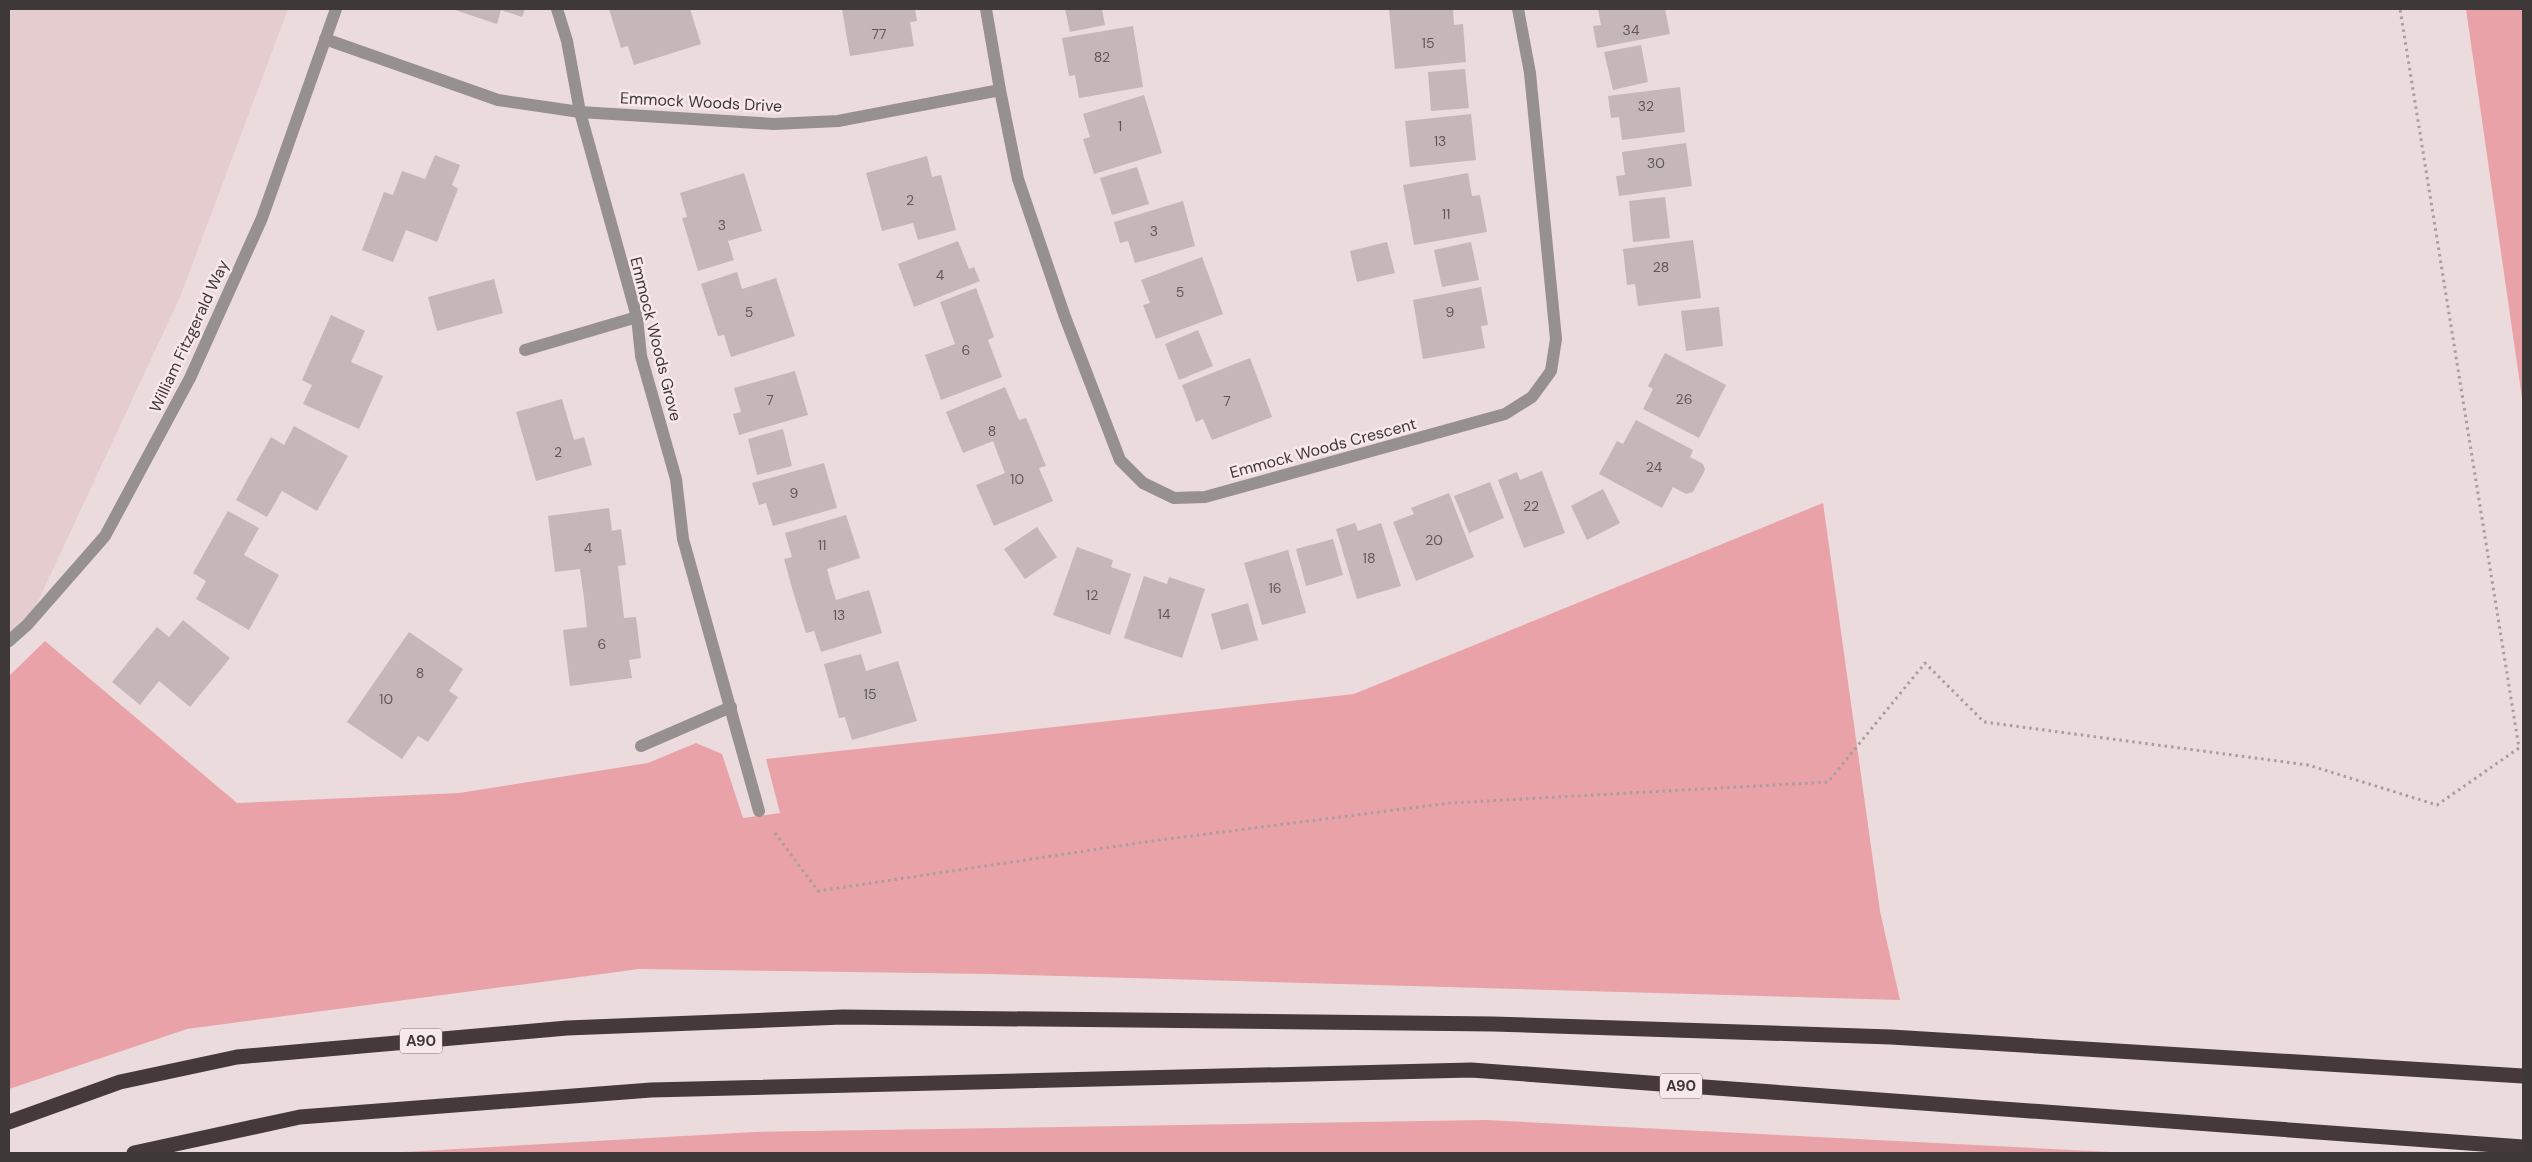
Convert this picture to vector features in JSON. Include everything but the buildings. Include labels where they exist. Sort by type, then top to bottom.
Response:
[{"type":"highway","name":"A90","points":[[9,1122],[120,1082],[237,1057],[567,1028],[843,1017],[1493,1024],[1891,1037],[2523,1076]]},
{"type":"highway","name":"A90","points":[[134,1153],[300,1117],[651,1090],[1471,1070],[2523,1147]]},
{"type":"street","name":"William Fitzgerald Way","points":[[9,641],[27,625],[105,536],[190,378],[262,218],[336,9]]},
{"type":"street","name":"Emmock Woods Grove","points":[[557,9],[567,41],[580,112],[637,317],[641,356],[676,479],[683,539],[759,811]]},
{"type":"street","points":[[986,9],[1000,90]]},
{"type":"street","name":"Emmock Woods Crescent","points":[[1000,90],[1018,179],[1064,317],[1120,460],[1142,483],[1174,498],[1205,497],[1505,414],[1532,397],[1552,371],[1556,339],[1530,73],[1518,9]]},
{"type":"street","name":"Emmock Woods Drive","points":[[325,39],[498,100],[580,112],[774,124],[838,121],[1000,90]]},
{"type":"street","points":[[525,350],[637,317]]},
{"type":"street","points":[[641,746],[731,706]]},
{"type":"path","points":[[759,811],[818,891],[1152,841],[1450,804],[1828,782],[1925,663],[1984,722],[2308,765],[2437,805],[2519,748],[2400,9]]},
{"type":"shaded area","points":[[9,9],[288,9],[180,297],[27,625],[9,641]]},
{"type":"shaded area","points":[[2466,9],[2523,9],[2523,405]]},
{"type":"shaded area","points":[[1823,503],[1880,911],[1900,1000],[990,974],[639,969],[187,1029],[9,1089],[9,676],[45,641],[237,803],[459,793],[648,763],[696,743],[722,754],[743,818],[780,813],[766,759],[1354,694]]},
{"type":"shaded area","points":[[1486,1120],[2130,1153],[386,1153],[754,1132]]}]
